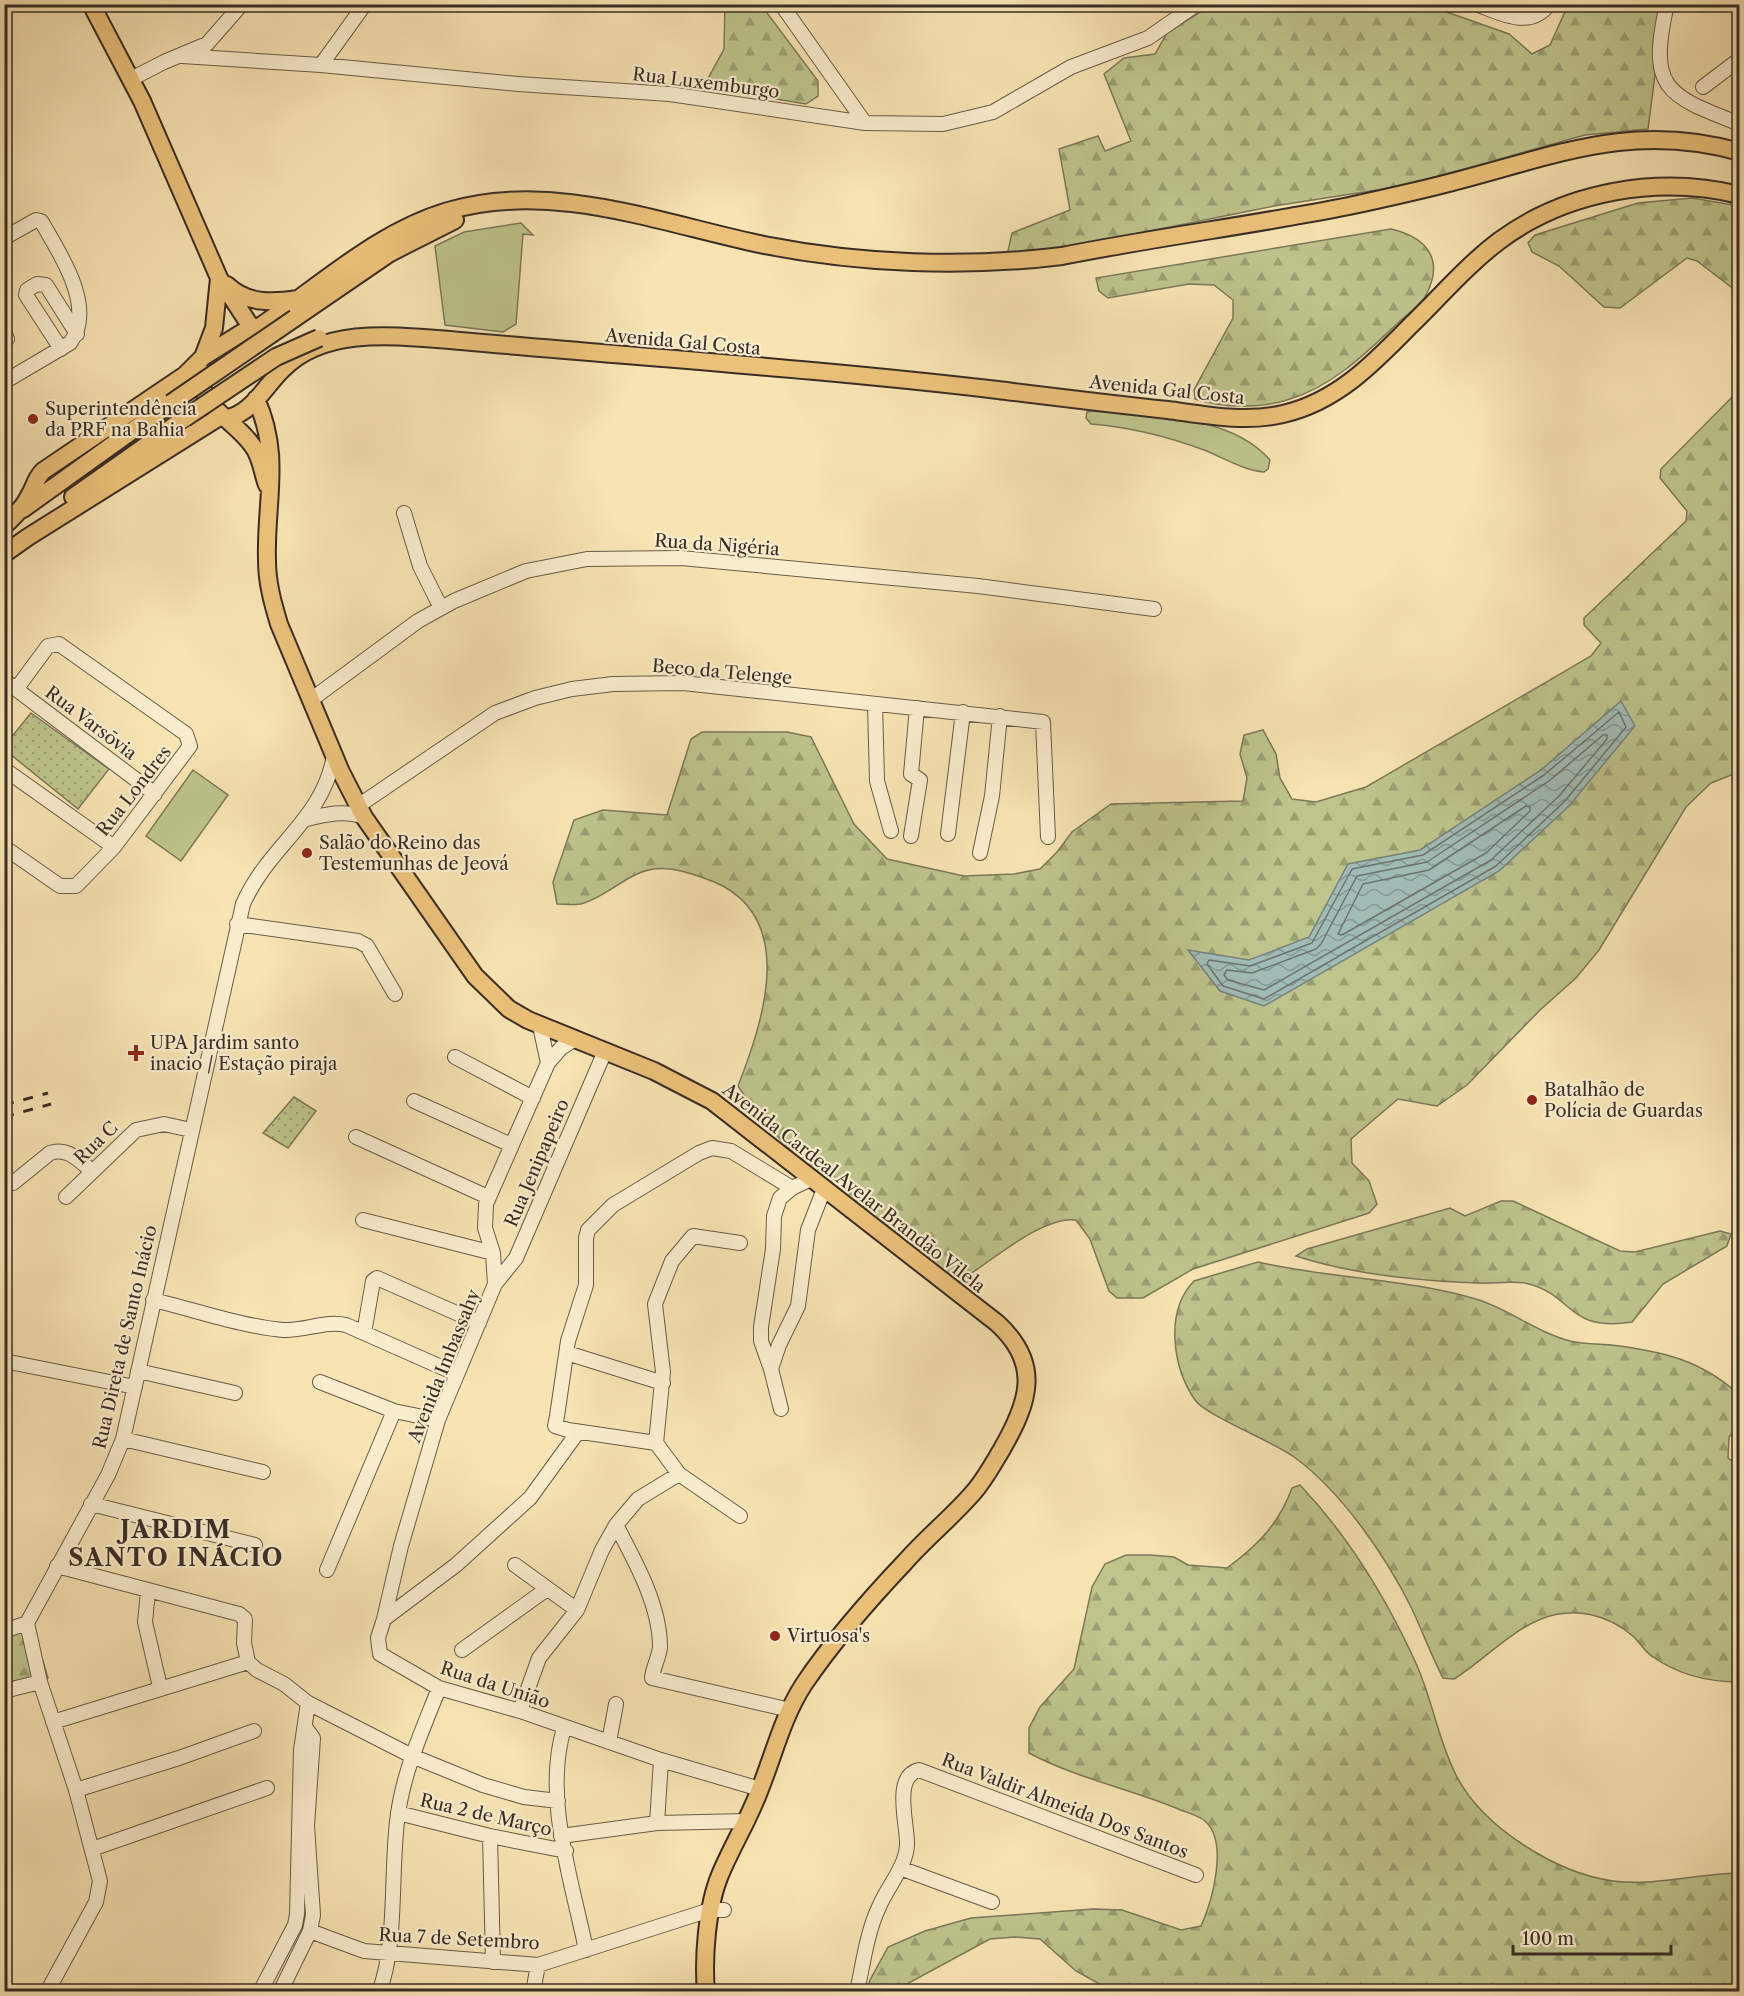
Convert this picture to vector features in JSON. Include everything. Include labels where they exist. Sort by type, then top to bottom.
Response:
[{"type":"main road","points":[[91,4],[131,79],[219,278],[255,327],[273,342],[278,363],[274,379]]},
{"type":"main road","points":[[18,513],[30,495],[35,478],[43,471],[115,419],[185,375],[202,358],[300,298],[386,239],[421,221],[449,211],[497,203],[552,202],[592,206],[656,218],[765,245],[832,254],[962,263],[1023,261],[1347,206],[1458,181],[1585,145],[1660,139],[1693,141],[1740,152]]},
{"type":"main road","name":"Avenida Gal Costa","points":[[28,537],[225,417],[242,412],[304,352],[337,341],[416,338],[515,346],[993,390],[1227,417],[1269,417],[1317,402],[1368,369],[1484,253],[1538,218],[1590,197],[1625,189],[1692,187],[1740,195]]},
{"type":"main road","points":[[4,526],[18,513],[171,403],[415,238],[497,203]]},
{"type":"main road","points":[[219,278],[231,289],[252,299],[271,302],[300,298]]},
{"type":"main road","points":[[219,278],[214,328],[202,358],[199,376],[202,392],[225,417]]},
{"type":"main road","name":"Avenida Gal Costa","points":[[28,537],[42,520],[64,503],[259,367],[319,338],[371,330],[442,332],[486,337],[515,346]]},
{"type":"main road","name":"Avenida Cardeal Avelar Brandão Vilela","points":[[256,399],[267,427],[272,450],[273,477],[267,562],[270,594],[279,624],[334,756],[361,812],[475,976],[509,1008],[540,1026],[683,1084],[712,1101],[1008,1333],[1024,1360],[1027,1391],[1016,1423],[974,1493],[877,1593],[815,1668],[790,1710],[747,1821],[719,1876],[706,1992]]},
{"type":"main road","name":"Avenida Cardeal Avelar Brandão Vilela","points":[[225,417],[255,449],[270,494]]},
{"type":"main road","points":[[4,555],[28,537]]},
{"type":"street","points":[[131,79],[207,44],[242,4]]},
{"type":"street","points":[[321,65],[365,4]]},
{"type":"street","points":[[781,4],[865,123]]},
{"type":"street","name":"Rua Luxemburgo","points":[[182,56],[321,65],[518,84],[670,94],[865,123],[943,124],[993,112],[1071,67],[1148,38],[1197,4]]},
{"type":"street","points":[[1476,4],[1514,18],[1527,19],[1538,16],[1549,4]]},
{"type":"street","points":[[1667,4],[1660,65],[1663,78],[1679,98],[1740,124]]},
{"type":"street","points":[[1703,87],[1740,59]]},
{"type":"street","points":[[4,238],[36,220],[41,221],[73,275],[78,310],[77,334],[61,349],[4,382]]},
{"type":"street","points":[[61,349],[26,295],[27,290],[37,284],[46,285],[77,334]]},
{"type":"street","points":[[4,332],[7,339],[4,342]]},
{"type":"street","points":[[404,513],[420,566],[441,609]]},
{"type":"street","name":"Rua da Nigéria","points":[[312,699],[418,621],[441,609],[526,571],[587,559],[681,558],[966,585],[1154,609]]},
{"type":"street","name":"Rua Londres","points":[[4,847],[60,886],[76,886],[114,847],[190,746],[186,734],[59,644],[48,646],[17,688]]},
{"type":"street","name":"Rua Varsōvia","points":[[4,680],[155,794]]},
{"type":"street","name":"Beco da Telenge","points":[[361,812],[495,713],[535,698],[572,689],[613,684],[683,683],[1043,722],[1048,837]]},
{"type":"street","points":[[875,705],[877,781],[891,831]]},
{"type":"street","points":[[911,836],[920,783],[919,779],[911,774],[917,708]]},
{"type":"street","points":[[948,834],[963,712]]},
{"type":"street","points":[[980,853],[992,796],[1000,716]]},
{"type":"street","name":"Rua Direta de Santo Inácio","points":[[27,1623],[123,1439],[243,904],[260,871],[307,819],[324,790],[334,756]]},
{"type":"street","points":[[4,770],[114,847]]},
{"type":"street","points":[[307,819],[339,813],[361,812]]},
{"type":"street","points":[[237,924],[358,941],[367,946],[395,994]]},
{"type":"street","points":[[540,1026],[548,1063]]},
{"type":"street","name":"Avenida Imbassahy","points":[[384,1619],[401,1546],[438,1420],[495,1284],[493,1253],[485,1228],[488,1197],[548,1063],[561,1048],[575,1040]]},
{"type":"street","name":"Rua Jenipapeiro","points":[[495,1284],[516,1258],[604,1051]]},
{"type":"street","points":[[455,1057],[533,1098]]},
{"type":"street","points":[[414,1101],[511,1145]]},
{"type":"street","name":"Rua C","points":[[66,1197],[136,1130],[164,1124],[191,1130]]},
{"type":"street","points":[[356,1137],[488,1197]]},
{"type":"street","points":[[656,1443],[578,1432],[555,1426],[567,1353],[586,1285],[588,1230],[613,1204],[699,1153],[712,1148],[731,1151],[792,1188]]},
{"type":"street","points":[[13,1183],[50,1152],[57,1150],[69,1152],[92,1171]]},
{"type":"street","points":[[771,1369],[778,1345],[798,1306],[808,1230],[817,1184],[792,1188],[780,1198],[774,1216],[773,1249],[763,1308],[761,1341],[781,1409]]},
{"type":"street","points":[[363,1220],[493,1253]]},
{"type":"street","points":[[740,1243],[693,1236],[672,1261],[655,1304],[656,1325],[662,1347],[663,1383],[656,1443],[679,1474],[740,1516]]},
{"type":"street","points":[[364,1333],[372,1283],[377,1278],[479,1323]]},
{"type":"street","points":[[153,1300],[272,1328],[298,1330],[337,1322],[457,1374]]},
{"type":"street","points":[[567,1353],[663,1383]]},
{"type":"street","points":[[4,1361],[135,1387]]},
{"type":"street","points":[[138,1371],[235,1393]]},
{"type":"street","points":[[320,1382],[394,1412],[438,1420]]},
{"type":"street","points":[[327,1570],[394,1412]]},
{"type":"street","points":[[384,1619],[398,1606],[456,1565],[530,1498],[578,1432]]},
{"type":"street","points":[[123,1439],[263,1472]]},
{"type":"street","points":[[520,1711],[539,1658],[577,1610],[602,1550],[616,1525],[638,1499],[679,1474]]},
{"type":"street","points":[[91,1504],[255,1545]]},
{"type":"street","points":[[616,1525],[638,1568],[659,1638],[659,1651],[653,1678],[790,1710]]},
{"type":"street","points":[[515,1565],[577,1610]]},
{"type":"street","points":[[57,1566],[148,1592],[231,1612],[245,1619],[244,1643],[248,1662],[257,1670],[284,1684],[308,1703],[412,1756],[493,1788],[524,1797],[558,1800]]},
{"type":"street","points":[[462,1650],[547,1589]]},
{"type":"street","points":[[148,1592],[146,1622],[160,1688]]},
{"type":"street","name":"Rua da União","points":[[384,1619],[378,1638],[380,1654],[439,1688],[520,1711],[661,1760],[760,1789]]},
{"type":"street","points":[[4,1631],[27,1623],[40,1682],[76,1790],[100,1881],[96,1902],[47,1992]]},
{"type":"street","points":[[54,1722],[248,1662]]},
{"type":"street","points":[[4,1691],[40,1682]]},
{"type":"street","points":[[380,1992],[388,1954],[398,1813],[412,1756],[439,1688]]},
{"type":"street","points":[[260,1992],[295,1925],[297,1914],[298,1806],[308,1703]]},
{"type":"street","points":[[609,1742],[616,1704]]},
{"type":"street","points":[[280,1992],[310,1931],[313,1898],[307,1826],[313,1738],[305,1727]]},
{"type":"street","points":[[564,1728],[556,1765],[561,1836],[586,1950]]},
{"type":"street","points":[[76,1790],[254,1731]]},
{"type":"street","points":[[657,1823],[661,1760]]},
{"type":"street","name":"Rua Valdir Almeida Dos Santos","points":[[858,1992],[878,1908],[900,1868],[907,1847],[903,1794],[909,1775],[920,1770],[1196,1875]]},
{"type":"street","points":[[92,1848],[267,1788]]},
{"type":"street","name":"Rua 2 de Março","points":[[398,1813],[490,1836],[566,1851]]},
{"type":"street","name":"Rua 2 de Março","points":[[561,1836],[657,1823],[747,1821]]},
{"type":"street","points":[[490,1836],[493,1962]]},
{"type":"street","points":[[900,1868],[992,1902]]},
{"type":"street","name":"Rua 7 de Setembro","points":[[310,1931],[364,1951],[538,1965],[717,1910]]},
{"type":"street","points":[[533,1992],[538,1965]]},
{"type":"green space","points":[[725,5],[761,5],[818,81],[818,96],[806,104],[716,89],[705,84],[724,49]]},
{"type":"green space","points":[[1211,5],[1427,5],[1509,34],[1532,54],[1550,45],[1568,5],[1664,5],[1648,129],[1585,135],[1403,186],[1274,206],[1080,245],[1007,255],[1012,233],[1070,210],[1059,149],[1098,136],[1105,151],[1131,141],[1104,74],[1124,58],[1155,54],[1167,33]]},
{"type":"green space","points":[[1692,198],[1739,206],[1739,293],[1697,261],[1687,258],[1620,308],[1604,307],[1559,266],[1532,252],[1528,243],[1535,235],[1638,203]]},
{"type":"green space","points":[[521,223],[533,235],[523,234],[516,324],[503,332],[445,325],[435,246],[464,232]]},
{"type":"green space","points":[[1391,229],[1414,238],[1429,252],[1433,260],[1431,282],[1424,298],[1363,355],[1322,385],[1290,399],[1255,406],[1230,406],[1195,399],[1194,390],[1233,318],[1233,300],[1214,285],[1189,284],[1108,298],[1099,291],[1096,278]]},
{"type":"green space","points":[[1739,390],[1739,772],[1711,783],[1686,807],[1599,950],[1576,978],[1540,1010],[1467,1085],[1437,1106],[1398,1099],[1351,1139],[1352,1163],[1369,1181],[1377,1204],[1369,1213],[1193,1269],[1143,1298],[1117,1298],[1109,1291],[1090,1239],[1076,1220],[1047,1225],[1031,1233],[955,1284],[809,1168],[758,1115],[738,1086],[757,1032],[764,1002],[767,973],[765,944],[756,919],[739,897],[712,881],[673,869],[657,869],[632,876],[601,896],[584,903],[557,904],[553,882],[574,820],[603,810],[667,815],[691,739],[702,732],[787,732],[811,737],[854,824],[887,859],[964,876],[1014,874],[1040,869],[1072,832],[1111,804],[1243,801],[1247,778],[1240,754],[1244,735],[1263,730],[1276,754],[1280,778],[1292,799],[1316,802],[1366,787],[1591,656],[1601,643],[1584,625],[1584,618],[1686,521],[1687,511],[1660,478],[1661,469]]},
{"type":"green space","points":[[1087,412],[1188,420],[1211,426],[1253,445],[1270,460],[1268,469],[1264,472],[1249,469],[1204,450],[1163,437],[1091,424],[1086,418]]},
{"type":"green space","points":[[31,713],[109,769],[78,809],[5,750],[5,745]]},
{"type":"green space","points":[[193,770],[228,795],[181,861],[146,836]]},
{"type":"green space","points":[[294,1097],[316,1111],[288,1148],[263,1133]]},
{"type":"green space","points":[[1501,1201],[1513,1201],[1620,1251],[1635,1252],[1720,1231],[1731,1234],[1727,1246],[1663,1284],[1632,1322],[1611,1324],[1583,1318],[1544,1289],[1529,1284],[1456,1282],[1386,1276],[1339,1268],[1296,1256],[1307,1249],[1450,1208],[1465,1216]]},
{"type":"green space","points":[[1258,1262],[1285,1268],[1424,1287],[1479,1300],[1547,1333],[1570,1341],[1629,1347],[1680,1359],[1711,1374],[1740,1396],[1739,1425],[1729,1437],[1728,1458],[1740,1466],[1739,1682],[1705,1679],[1673,1669],[1650,1655],[1624,1629],[1602,1618],[1578,1613],[1553,1615],[1541,1619],[1518,1631],[1454,1679],[1443,1678],[1400,1587],[1375,1546],[1345,1506],[1328,1487],[1294,1457],[1201,1406],[1187,1387],[1181,1372],[1175,1340],[1178,1308],[1185,1294],[1194,1281]]},
{"type":"green space","points":[[1300,1485],[1350,1546],[1391,1612],[1420,1673],[1449,1761],[1456,1775],[1483,1812],[1502,1829],[1545,1858],[1591,1876],[1613,1881],[1660,1881],[1739,1873],[1739,1991],[1112,1991],[1076,1971],[1040,1939],[1015,1937],[990,1939],[894,1991],[867,1991],[870,1980],[888,1947],[925,1931],[971,1918],[1093,1909],[1122,1910],[1181,1930],[1201,1926],[1210,1902],[1217,1857],[1212,1831],[1205,1821],[1158,1801],[1083,1776],[1029,1753],[1029,1728],[1040,1707],[1074,1669],[1092,1587],[1105,1564],[1126,1555],[1150,1555],[1174,1557],[1188,1565],[1227,1568],[1266,1533],[1281,1513],[1292,1488]]},
{"type":"green space","points":[[32,1625],[48,1678],[5,1688],[5,1632]]},
{"type":"water","points":[[1621,701],[1635,726],[1569,806],[1499,871],[1264,1006],[1220,991],[1188,950],[1249,960],[1309,937],[1348,864],[1420,850],[1541,770]]},
{"type":"railway","points":[[4,1105],[48,1093]]},
{"type":"railway","points":[[4,1117],[51,1104]]},
{"type":"place","name":"Superintendência da PRF na Bahia","points":[[33,419]]},
{"type":"place","name":"Salão do Reino das Testemunhas de Jeová","points":[[307,853]]},
{"type":"place","name":"UPA Jardim santo inacio / Estação piraja","points":[[136,1053]]},
{"type":"place","name":"Batalhão de Polícia de Guardas","points":[[1532,1100]]},
{"type":"place","name":"Virtuosa's","points":[[775,1636]]},
{"type":"district","name":"JARDIM SANTO INÁCIO","points":[[176,1544]]}]
